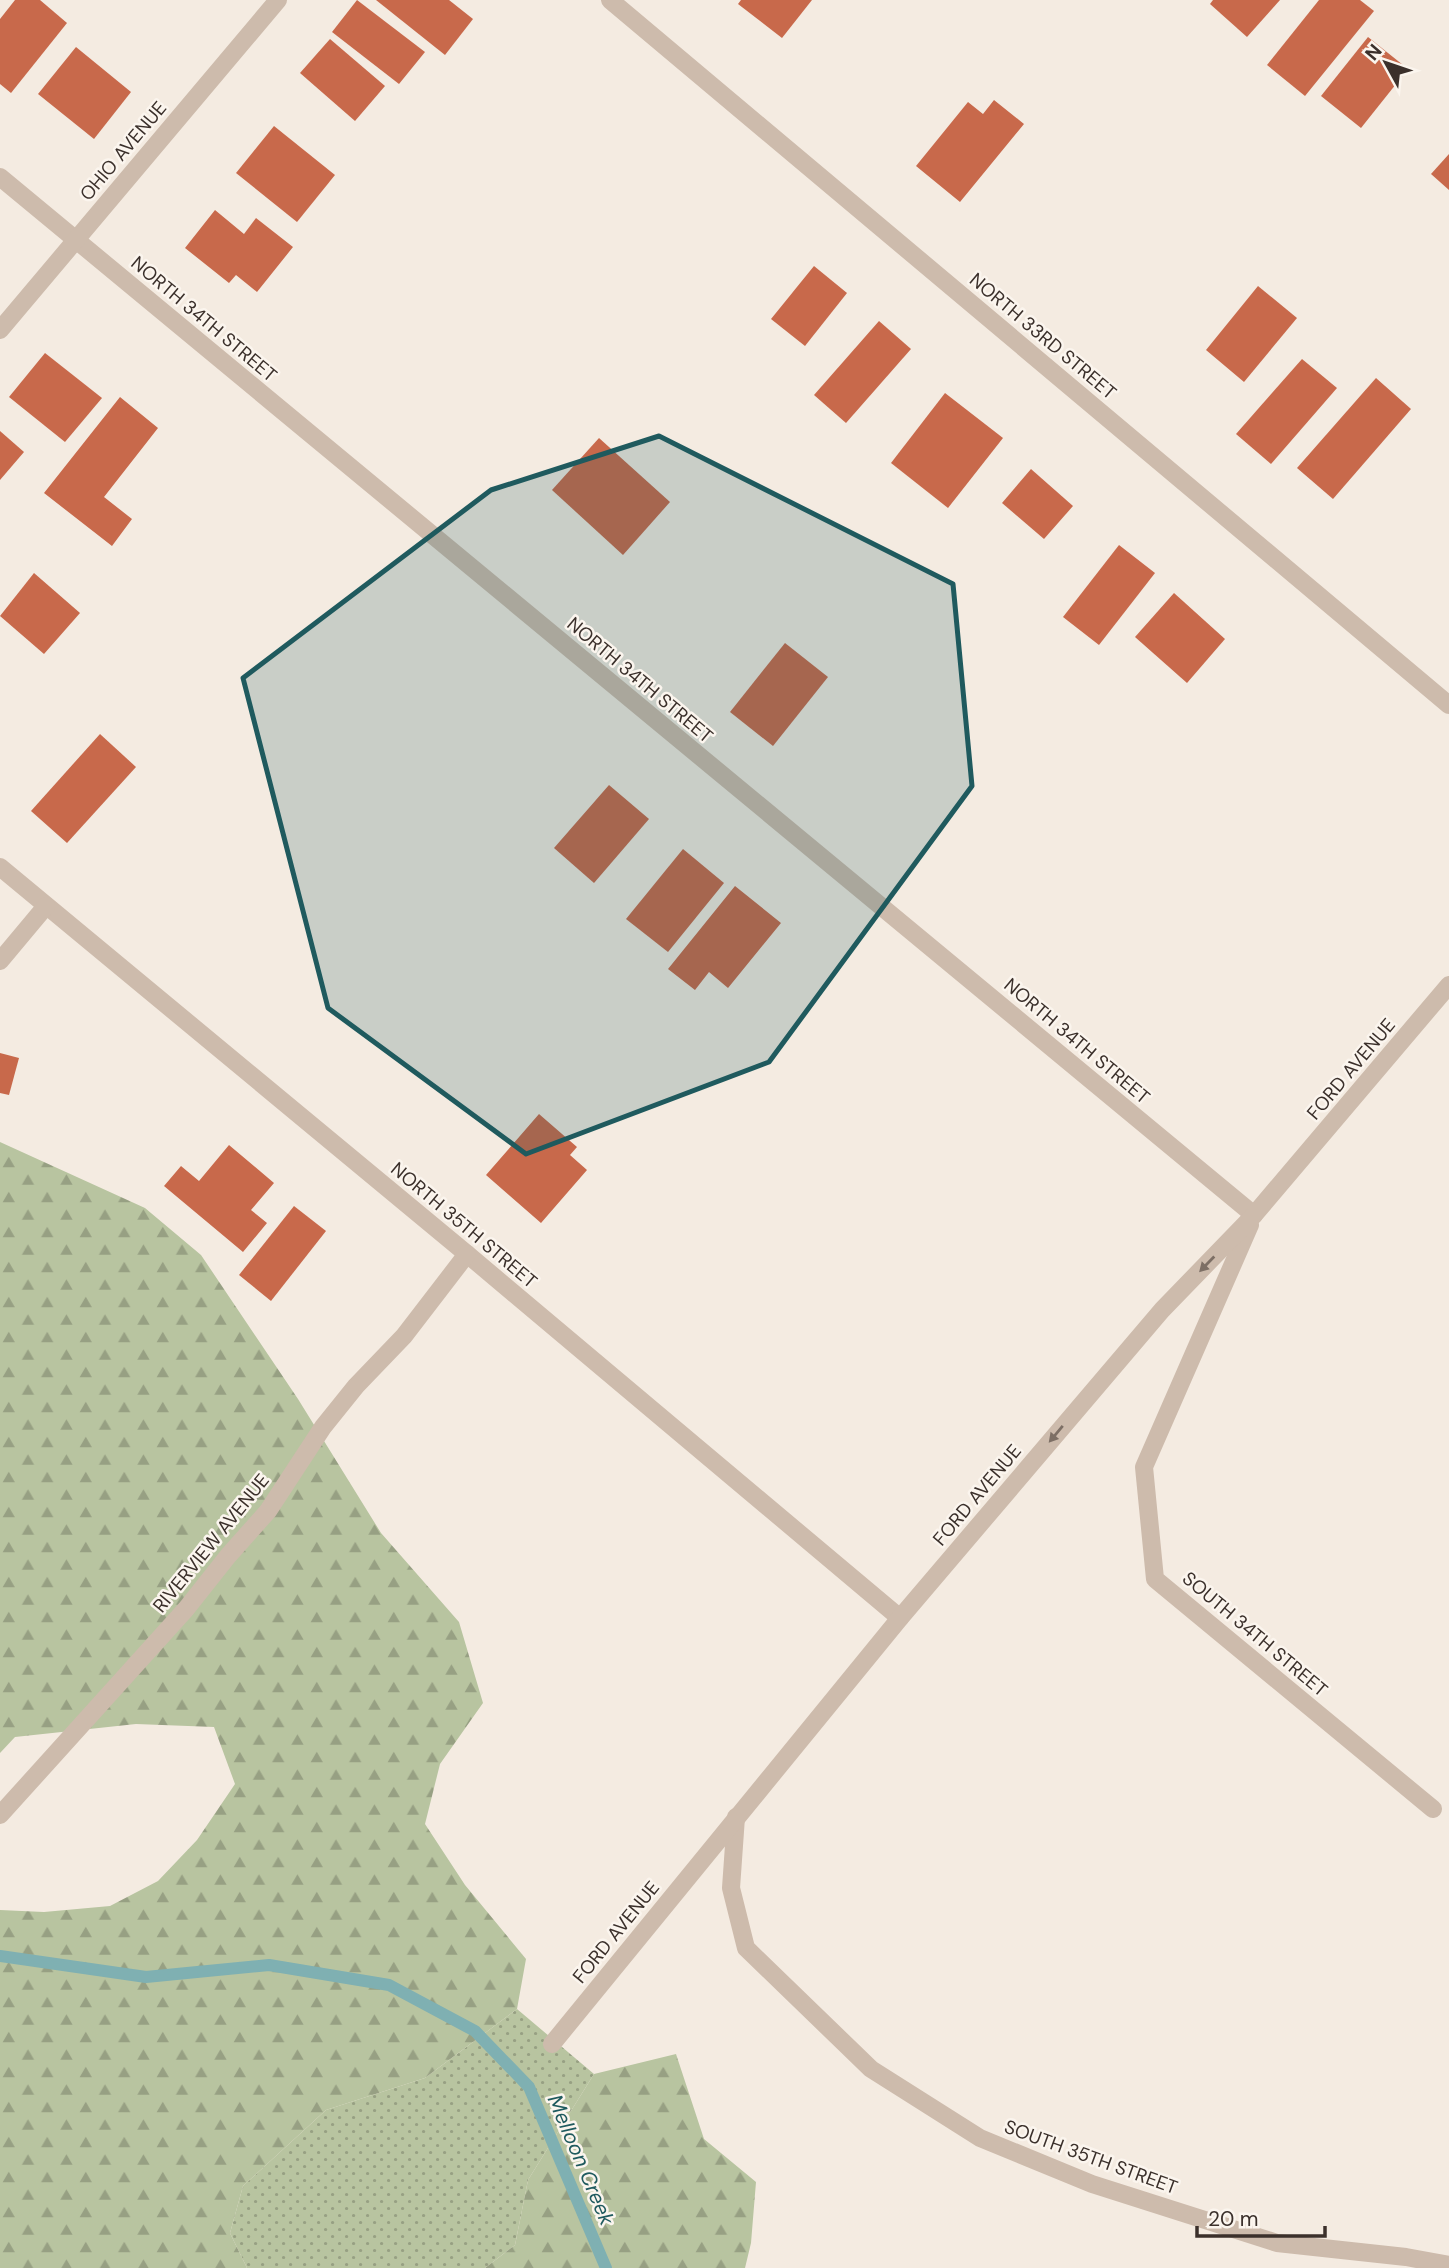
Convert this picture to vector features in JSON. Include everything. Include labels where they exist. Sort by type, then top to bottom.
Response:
[{"type":"street","name":"OHIO AVENUE","points":[[0,330],[278,0]]},
{"type":"street","name":"NORTH 33RD STREET","points":[[610,0],[1449,705]]},
{"type":"street","name":"NORTH 34TH STREET","points":[[0,177],[1254,1215]]},
{"type":"street","name":"NORTH 35TH STREET","points":[[0,867],[900,1618]]},
{"type":"street","points":[[0,961],[46,906]]},
{"type":"street","name":"FORD AVENUE","points":[[552,2043],[900,1618],[1162,1310],[1254,1215],[1449,985]]},
{"type":"street","name":"SOUTH 34TH STREET","points":[[1254,1215],[1144,1467],[1155,1579],[1433,1808]]},
{"type":"street","name":"RIVERVIEW AVENUE","points":[[0,1815],[186,1609],[268,1511],[323,1427],[356,1386],[404,1336],[467,1254]]},
{"type":"street","name":"SOUTH 35TH STREET","points":[[736,1817],[731,1888],[746,1948],[871,2069],[980,2137],[1092,2184],[1277,2243],[1406,2257],[1449,2265]]},
{"type":"highlighted area","points":[[659,436],[953,584],[972,786],[769,1062],[526,1154],[328,1008],[243,678],[491,490]]},
{"type":"green space","points":[[0,1142],[145,1208],[201,1255],[298,1399],[381,1533],[459,1622],[483,1703],[440,1764],[425,1824],[465,1885],[526,1959],[517,2009],[425,2078],[326,2110],[243,2186],[230,2233],[247,2268],[0,2268],[0,1910],[44,1912],[110,1906],[158,1881],[197,1840],[235,1784],[214,1727],[136,1724],[15,1737],[0,1753]]},
{"type":"green space","points":[[517,2009],[594,2074],[528,2180],[515,2245],[485,2268],[247,2268],[230,2233],[243,2186],[326,2110],[425,2078]]},
{"type":"green space","points":[[676,2054],[704,2139],[756,2182],[751,2243],[745,2268],[485,2268],[515,2245],[528,2180],[594,2074]]},
{"type":"building","points":[[15,0],[40,0],[67,23],[11,93],[0,84],[0,19]]},
{"type":"building","points":[[357,0],[425,52],[399,84],[332,32]]},
{"type":"building","points":[[376,0],[449,0],[473,19],[445,55]]},
{"type":"building","points":[[741,0],[812,0],[782,38],[738,4]]},
{"type":"building","points":[[1213,0],[1280,0],[1247,37],[1210,4]]},
{"type":"building","points":[[1319,0],[1360,0],[1374,11],[1305,96],[1267,65]]},
{"type":"building","points":[[1368,37],[1408,69],[1361,128],[1321,96]]},
{"type":"building","points":[[330,39],[385,86],[355,121],[300,73]]},
{"type":"building","points":[[76,47],[131,92],[94,139],[38,94]]},
{"type":"building","points":[[994,100],[1024,124],[960,202],[916,166],[968,102],[983,114]]},
{"type":"building","points":[[274,126],[335,175],[297,222],[236,173]]},
{"type":"building","points":[[1449,154],[1449,190],[1431,174]]},
{"type":"building","points":[[215,210],[244,234],[256,218],[293,247],[257,292],[236,275],[229,283],[185,248]]},
{"type":"building","points":[[814,266],[847,293],[805,346],[771,319]]},
{"type":"building","points":[[1258,286],[1297,318],[1244,382],[1206,350]]},
{"type":"building","points":[[879,321],[911,349],[846,423],[814,395]]},
{"type":"building","points":[[45,353],[102,398],[65,442],[9,397]]},
{"type":"building","points":[[1302,359],[1337,388],[1271,464],[1236,434]]},
{"type":"building","points":[[1376,378],[1411,409],[1333,499],[1297,468]]},
{"type":"building","points":[[945,393],[1003,438],[948,508],[891,463]]},
{"type":"building","points":[[120,397],[158,428],[104,497],[132,519],[112,546],[44,493]]},
{"type":"building","points":[[0,431],[24,452],[0,480]]},
{"type":"building","points":[[599,438],[670,502],[623,555],[552,490]]},
{"type":"building","points":[[1031,469],[1073,506],[1044,539],[1002,503]]},
{"type":"building","points":[[1119,545],[1155,573],[1099,645],[1063,617]]},
{"type":"building","points":[[34,573],[80,613],[44,654],[0,616]]},
{"type":"building","points":[[1174,593],[1225,639],[1187,683],[1135,637]]},
{"type":"building","points":[[785,643],[828,677],[773,746],[730,712]]},
{"type":"building","points":[[100,734],[136,767],[67,843],[31,811]]},
{"type":"building","points":[[609,785],[649,819],[594,883],[554,848]]},
{"type":"building","points":[[683,849],[724,883],[668,952],[626,919]]},
{"type":"building","points":[[735,886],[781,923],[728,988],[709,972],[695,990],[668,969]]},
{"type":"building","points":[[0,1053],[19,1058],[9,1095],[0,1093]]},
{"type":"building","points":[[539,1114],[577,1147],[570,1155],[587,1170],[541,1223],[486,1175]]},
{"type":"building","points":[[229,1145],[274,1183],[251,1210],[267,1223],[243,1252],[164,1186],[181,1166],[199,1181]]},
{"type":"building","points":[[294,1206],[326,1231],[271,1301],[239,1275]]},
{"type":"waterway","name":"Melloon Creek","points":[[0,1956],[146,1977],[269,1965],[389,1985],[475,2031],[529,2087],[606,2268]]}]
